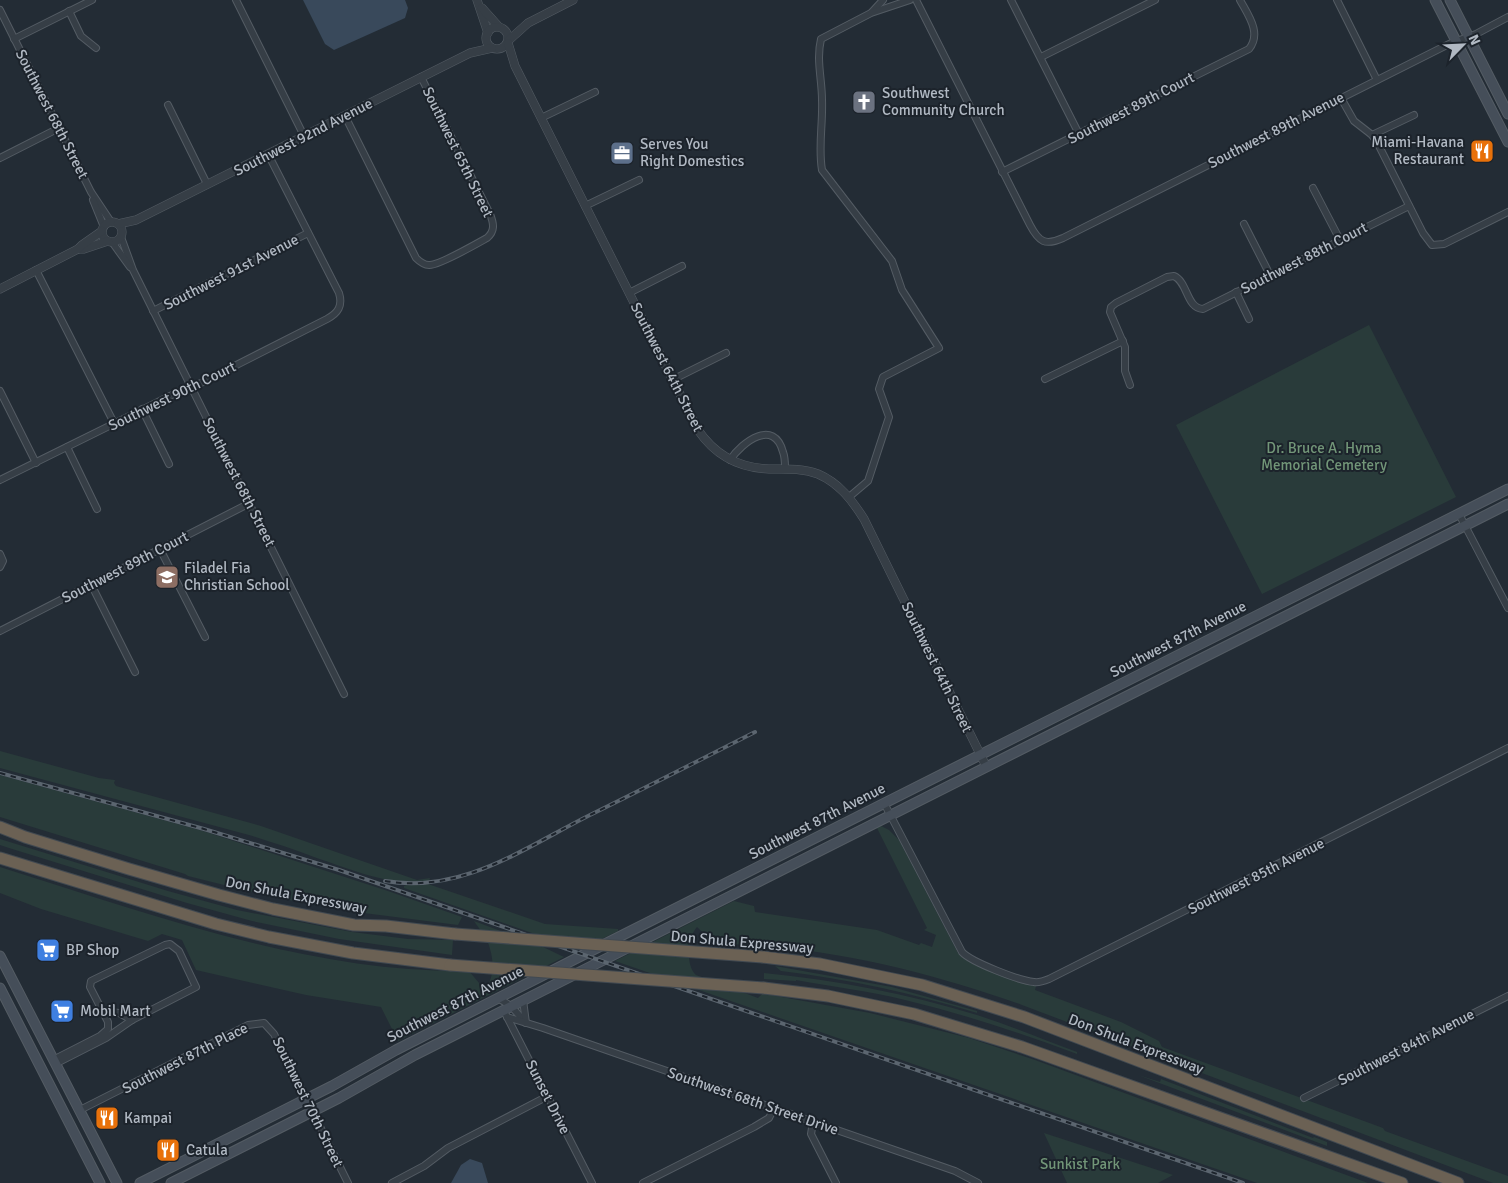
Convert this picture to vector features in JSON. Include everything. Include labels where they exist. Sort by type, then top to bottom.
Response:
[{"type":"highway","name":"Don Shula Expressway","points":[[0,827],[219,896],[354,925],[763,957],[820,964],[922,985],[1024,1017],[1458,1183]]},
{"type":"highway","points":[[0,858],[216,924],[269,937],[353,953],[450,965],[764,988],[828,996],[923,1017],[1022,1048],[1402,1183]]},
{"type":"main road","points":[[1435,0],[1507,139]]},
{"type":"main road","points":[[1450,0],[1508,114]]},
{"type":"main road","name":"Southwest 87th Avenue","points":[[140,1183],[307,1099],[396,1050],[690,900],[1508,489]]},
{"type":"main road","name":"Southwest 87th Avenue","points":[[171,1183],[313,1111],[415,1055],[507,1011],[523,1000],[1508,504]]},
{"type":"main road","points":[[1360,564],[1366,576]]},
{"type":"main road","points":[[1294,597],[1300,609]]},
{"type":"main road","points":[[1263,612],[1269,624]]},
{"type":"main road","points":[[1203,642],[1208,655]]},
{"type":"main road","points":[[1095,696],[1101,709]]},
{"type":"main road","points":[[1008,740],[1013,753]]},
{"type":"main road","points":[[690,900],[696,913]]},
{"type":"main road","points":[[0,956],[117,1183]]},
{"type":"main road","points":[[0,988],[100,1183]]},
{"type":"main road","points":[[498,998],[507,1011]]},
{"type":"main road","points":[[18,1022],[31,1016]]},
{"type":"main road","points":[[396,1050],[415,1055]]},
{"type":"main road","points":[[55,1092],[67,1086]]},
{"type":"street","points":[[14,39],[92,0]]},
{"type":"street","points":[[236,0],[304,136]]},
{"type":"street","points":[[477,1],[487,35],[487,44],[495,49],[503,48],[528,23],[573,0]]},
{"type":"street","points":[[871,13],[883,0]]},
{"type":"street","points":[[849,497],[868,481],[889,417],[879,389],[883,377],[939,348],[902,290],[892,261],[822,170],[820,156],[822,101],[818,52],[821,39],[871,13],[910,0]]},
{"type":"street","points":[[916,0],[1002,172]]},
{"type":"street","points":[[1011,0],[1079,134]]},
{"type":"street","points":[[1041,57],[1155,0]]},
{"type":"street","name":"Southwest 89th Court","points":[[1002,172],[1246,50],[1255,38],[1255,32],[1254,26],[1240,0]]},
{"type":"street","points":[[1337,0],[1377,80]]},
{"type":"street","points":[[477,1],[508,34],[508,42]]},
{"type":"street","name":"Southwest 68th Street","points":[[0,10],[109,226]]},
{"type":"street","points":[[69,11],[81,36],[96,48]]},
{"type":"street","name":"Southwest 89th Avenue","points":[[1002,172],[1032,231],[1044,242],[1051,242],[1063,238],[1377,80],[1508,17]]},
{"type":"street","points":[[487,35],[492,28],[528,23]]},
{"type":"street","name":"Southwest 92nd Avenue","points":[[78,249],[116,241],[136,220],[470,53],[487,35]]},
{"type":"street","name":"Southwest 64th Street","points":[[508,42],[515,66],[672,380],[702,435],[715,450],[730,460],[744,466],[806,470],[819,474],[836,485],[849,497],[864,519],[986,766]]},
{"type":"street","name":"Southwest 92nd Avenue","points":[[470,53],[495,49]]},
{"type":"street","name":"Southwest 64th Street","points":[[495,49],[503,53],[515,66]]},
{"type":"street","name":"Southwest 65th Street","points":[[345,116],[413,254],[419,261],[427,265],[439,262],[484,240],[491,234],[494,228],[490,214],[421,77]]},
{"type":"street","points":[[541,118],[595,92]]},
{"type":"street","points":[[1341,98],[1354,121],[1372,135],[1378,144],[1423,234],[1432,245],[1444,244],[1508,212]]},
{"type":"street","points":[[168,106],[207,184]]},
{"type":"street","points":[[1372,135],[1414,115]]},
{"type":"street","points":[[0,158],[59,128]]},
{"type":"street","points":[[268,154],[308,233]]},
{"type":"street","points":[[585,206],[639,180]]},
{"type":"street","points":[[1313,188],[1340,240]]},
{"type":"street","name":"Southwest 88th Court","points":[[1123,341],[1112,318],[1111,307],[1169,276],[1177,276],[1192,302],[1199,309],[1206,308],[1409,206]]},
{"type":"street","name":"Southwest 92nd Avenue","points":[[0,288],[78,249],[109,226],[136,220]]},
{"type":"street","points":[[1244,224],[1270,275]]},
{"type":"street","points":[[110,242],[104,237],[109,226],[121,234]]},
{"type":"street","name":"Southwest 90th Court","points":[[0,480],[335,314],[340,306],[338,293],[308,233]]},
{"type":"street","name":"Southwest 91st Avenue","points":[[153,311],[308,233]]},
{"type":"street","name":"Southwest 68th Street","points":[[121,234],[132,270],[344,694]]},
{"type":"street","name":"Southwest 68th Street","points":[[110,242],[132,270]]},
{"type":"street","points":[[629,293],[682,266]]},
{"type":"street","points":[[36,270],[114,423]]},
{"type":"street","points":[[1236,292],[1249,319]]},
{"type":"street","points":[[1046,379],[1123,341],[1125,371],[1130,385]]},
{"type":"street","points":[[672,380],[726,353]]},
{"type":"street","points":[[0,391],[36,463]]},
{"type":"street","points":[[142,409],[170,464]]},
{"type":"street","points":[[730,460],[745,442],[758,436],[766,435],[775,439],[781,446],[785,468]]},
{"type":"street","points":[[67,447],[97,509]]},
{"type":"street","name":"Southwest 89th Court","points":[[0,631],[250,503]]},
{"type":"street","points":[[1459,514],[1508,608]]},
{"type":"street","points":[[160,549],[205,637]]},
{"type":"street","points":[[0,554],[3,561],[0,567]]},
{"type":"street","points":[[92,584],[135,672]]},
{"type":"street","name":"Southwest 85th Avenue","points":[[890,814],[962,952],[971,959],[1000,971],[1032,982],[1041,982],[1508,748]]},
{"type":"street","points":[[884,803],[890,814]]},
{"type":"street","points":[[165,944],[173,945],[179,951],[196,987],[132,1020],[106,1038],[54,1062],[107,1031],[108,1025],[90,987],[92,981],[165,944]]},
{"type":"street","name":"Southwest 84th Avenue","points":[[1304,1098],[1508,996]]},
{"type":"street","points":[[519,1038],[520,1028],[526,1022],[523,1000]]},
{"type":"street","points":[[102,1011],[119,1013],[132,1020]]},
{"type":"street","name":"Southwest 68th Street Drive","points":[[507,1011],[526,1022]]},
{"type":"street","name":"Southwest 68th Street Drive","points":[[507,1011],[526,1022],[962,1174],[978,1183]]},
{"type":"street","name":"Sunset Drive","points":[[507,1011],[592,1183]]},
{"type":"street","name":"Southwest 87th Place","points":[[80,1110],[248,1025],[258,1022],[264,1023]]},
{"type":"street","name":"Southwest 70th Street","points":[[264,1023],[270,1027],[274,1034],[348,1183]]},
{"type":"street","points":[[392,1183],[424,1166],[448,1148],[548,1096]]},
{"type":"street","points":[[643,1183],[754,1127],[769,1118],[774,1108]]},
{"type":"street","points":[[813,1122],[812,1134],[836,1183]]},
{"type":"green space","name":"Dr. Bruce A. Hyma Memorial Cemetery","points":[[1369,325],[1456,497],[1262,594],[1176,425]]},
{"type":"green space","points":[[0,751],[99,778],[115,780],[116,786],[261,826],[417,880],[430,878],[429,881],[414,882],[370,876],[249,835],[0,768]]},
{"type":"green space","points":[[0,775],[203,831],[462,917],[458,925],[356,912],[272,897],[188,876],[0,817]]},
{"type":"green space","points":[[881,826],[889,830],[899,840],[958,953],[971,963],[994,973],[1036,986],[1035,990],[1121,1022],[1159,1041],[1162,1047],[1508,1176],[1508,1183],[1493,1183],[1022,1005],[963,985],[902,969],[810,951],[763,945],[715,944],[697,927],[692,937],[689,951],[690,965],[696,975],[758,998],[765,994],[870,1013],[969,1038],[1035,1060],[1368,1183],[1257,1183],[615,961],[734,901],[754,906],[755,912],[877,930],[919,945],[921,943],[932,947],[936,935],[924,930],[927,928],[877,828]]},
{"type":"green space","points":[[0,839],[168,891],[237,910],[352,932],[408,939],[453,940],[452,955],[339,939],[252,921],[9,848],[0,845]]},
{"type":"green space","points":[[0,867],[172,921],[290,951],[349,962],[409,969],[469,971],[484,989],[490,981],[492,959],[488,942],[474,921],[564,957],[398,1041],[381,1007],[306,995],[196,970],[182,940],[162,934],[148,941],[41,909],[0,893]]},
{"type":"green space","points":[[428,884],[545,924],[618,929],[618,931],[583,948],[532,933],[404,888],[407,885]]},
{"type":"green space","points":[[775,966],[892,987],[977,1011],[977,1013],[880,988],[831,978],[781,971]]},
{"type":"green space","points":[[764,973],[845,984],[951,1007],[990,1019],[1077,1052],[1077,1054],[992,1024],[927,1005],[878,994],[796,980],[764,979]]},
{"type":"green space","points":[[1138,1075],[1160,1082],[1161,1079],[1327,1142],[1327,1146]]},
{"type":"green space","name":"Sunkist Park","points":[[1044,1133],[1173,1175],[1158,1183],[1067,1183]]},
{"type":"water","points":[[303,0],[405,0],[408,8],[405,18],[334,50],[325,44]]},
{"type":"water","points":[[470,1159],[482,1163],[488,1183],[451,1183],[461,1165]]},
{"type":"railway","points":[[385,881],[413,883],[440,881],[466,875],[492,865],[755,732]]},
{"type":"railway","points":[[0,773],[204,829],[339,870],[1243,1183]]},
{"type":"place","name":"Southwest Community Church","points":[[864,102]]},
{"type":"place","name":"Miami-Havana Restaurant","points":[[1482,151]]},
{"type":"place","name":"Serves You Right Domestics","points":[[622,153]]},
{"type":"place","name":"Filadel Fia Christian School","points":[[167,577]]},
{"type":"place","name":"BP Shop","points":[[48,950]]},
{"type":"place","name":"Mobil Mart","points":[[62,1011]]},
{"type":"place","name":"Kampai","points":[[107,1118]]},
{"type":"place","name":"Catula","points":[[168,1150]]}]
